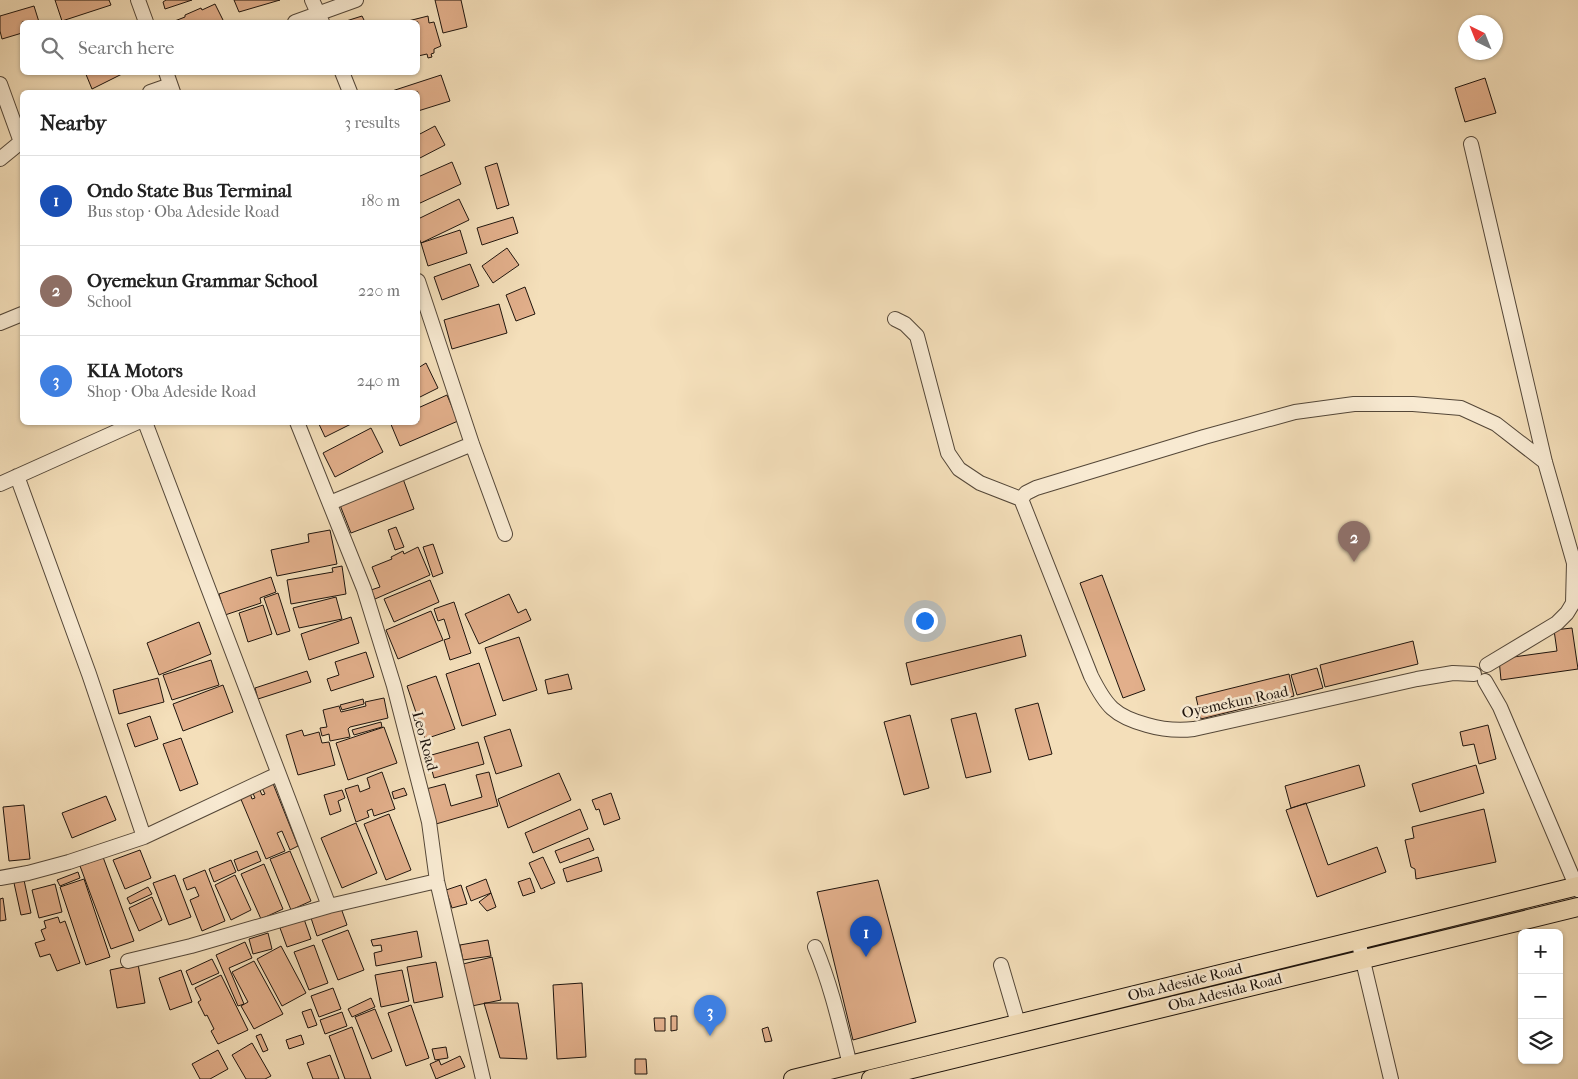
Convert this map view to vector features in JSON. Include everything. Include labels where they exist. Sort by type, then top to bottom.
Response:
[{"type":"main road","name":"Oba Adeside Road","points":[[793,1079],[1578,887]]},
{"type":"main road","name":"Oba Adesida Road","points":[[871,1079],[1362,958],[1578,907]]},
{"type":"street","points":[[138,0],[145,20]]},
{"type":"street","points":[[312,0],[320,18]]},
{"type":"street","points":[[308,20],[320,18],[356,0]]},
{"type":"street","points":[[343,75],[349,90]]},
{"type":"street","points":[[154,90],[170,83]]},
{"type":"street","points":[[0,84],[20,137]]},
{"type":"street","points":[[0,159],[20,144]]},
{"type":"street","points":[[1471,144],[1545,462],[1574,563],[1573,603],[1567,613],[1557,623],[1487,665],[1492,670],[1491,677],[1480,678]]},
{"type":"street","points":[[420,287],[472,444],[506,534]]},
{"type":"street","points":[[0,323],[20,315]]},
{"type":"street","points":[[895,319],[905,324],[917,336],[948,453],[959,469],[980,484],[1021,499],[1026,493],[1036,488],[1204,437],[1295,412],[1354,404],[1412,404],[1461,408],[1496,424],[1545,462]]},
{"type":"street","points":[[0,484],[131,425]]},
{"type":"street","points":[[146,425],[329,906]]},
{"type":"street","name":"Leo Road","points":[[298,425],[364,589],[394,686],[426,813],[437,881],[483,1079]]},
{"type":"street","points":[[330,503],[472,444]]},
{"type":"street","points":[[17,476],[89,674],[144,837]]},
{"type":"street","name":"Oyemekun Road","points":[[1021,499],[1100,695],[1111,708],[1128,720],[1167,730],[1194,730],[1417,679],[1453,673],[1480,678]]},
{"type":"street","points":[[1480,678],[1500,706],[1578,887]]},
{"type":"street","points":[[0,878],[69,862],[144,837],[278,774]]},
{"type":"street","points":[[128,961],[191,946],[329,906],[437,881]]},
{"type":"street","points":[[1358,940],[1391,1079]]},
{"type":"street","points":[[815,947],[835,1007],[850,1065]]},
{"type":"street","points":[[1001,965],[1018,1023]]},
{"type":"building","points":[[55,0],[109,0],[111,5],[65,20],[62,20]]},
{"type":"building","points":[[166,0],[192,0],[165,9],[163,2]]},
{"type":"building","points":[[234,0],[280,0],[239,12]]},
{"type":"building","points":[[435,0],[461,0],[467,27],[443,33]]},
{"type":"building","points":[[215,4],[223,20],[177,20],[201,8],[202,10]]},
{"type":"building","points":[[34,6],[38,20],[20,20],[20,34],[2,39],[0,16]]},
{"type":"building","points":[[362,16],[364,20],[349,20]]},
{"type":"building","points":[[428,16],[429,23],[434,22],[441,46],[434,49],[434,53],[431,54],[432,57],[428,58],[427,54],[420,56],[420,20],[412,20]]},
{"type":"building","points":[[86,75],[120,75],[92,89]]},
{"type":"building","points":[[441,75],[450,101],[420,110],[420,90],[395,90]]},
{"type":"building","points":[[1485,78],[1496,113],[1465,122],[1455,88]]},
{"type":"building","points":[[435,126],[445,145],[420,158],[420,134]]},
{"type":"building","points":[[452,162],[461,184],[420,203],[420,176]]},
{"type":"building","points":[[497,163],[509,205],[497,209],[485,167]]},
{"type":"building","points":[[459,199],[469,220],[421,243],[420,218]]},
{"type":"building","points":[[513,217],[518,233],[482,245],[477,228]]},
{"type":"building","points":[[460,230],[467,253],[428,266],[421,243]]},
{"type":"building","points":[[507,248],[519,265],[493,283],[482,266]]},
{"type":"building","points":[[470,264],[479,286],[442,300],[434,277]]},
{"type":"building","points":[[525,287],[535,314],[516,321],[506,295]]},
{"type":"building","points":[[499,304],[507,333],[452,349],[444,320]]},
{"type":"building","points":[[426,363],[438,388],[420,397],[420,367]]},
{"type":"building","points":[[447,395],[458,421],[400,446],[391,425],[420,425],[420,407]]},
{"type":"building","points":[[319,425],[349,425],[325,437]]},
{"type":"building","points":[[371,428],[383,452],[335,477],[323,453]]},
{"type":"building","points":[[402,476],[414,509],[351,533],[338,500]]},
{"type":"building","points":[[396,527],[404,547],[395,550],[388,530]]},
{"type":"building","points":[[330,530],[337,564],[277,576],[271,550],[309,542],[308,534]]},
{"type":"building","points":[[433,544],[443,573],[433,577],[423,547]]},
{"type":"building","points":[[418,547],[430,575],[375,599],[371,590],[380,587],[372,567],[392,559],[391,557],[403,551],[404,554]]},
{"type":"building","points":[[342,566],[346,594],[291,604],[287,580],[333,572],[332,568]]},
{"type":"building","points":[[1102,575],[1145,690],[1123,698],[1080,583]]},
{"type":"building","points":[[271,577],[276,592],[260,598],[261,603],[225,615],[219,594]]},
{"type":"building","points":[[430,580],[439,602],[394,622],[384,599]]},
{"type":"building","points":[[278,593],[290,631],[277,635],[264,598]]},
{"type":"building","points":[[509,594],[518,613],[526,609],[531,620],[479,644],[465,614]]},
{"type":"building","points":[[336,597],[342,619],[299,628],[293,608]]},
{"type":"building","points":[[454,602],[471,653],[450,660],[444,640],[450,638],[444,619],[438,621],[434,609]]},
{"type":"building","points":[[263,605],[272,634],[248,642],[239,613]]},
{"type":"building","points":[[431,611],[443,640],[398,659],[386,630]]},
{"type":"building","points":[[351,617],[359,643],[309,660],[301,634]]},
{"type":"building","points":[[199,622],[211,654],[159,675],[147,643]]},
{"type":"building","points":[[1572,628],[1578,669],[1501,680],[1499,659],[1557,651],[1554,630]]},
{"type":"building","points":[[1021,635],[1026,656],[911,685],[906,663]]},
{"type":"building","points":[[519,637],[537,690],[503,701],[485,648]]},
{"type":"building","points":[[1413,641],[1418,664],[1325,687],[1320,665]]},
{"type":"building","points":[[366,652],[374,677],[331,691],[327,679],[339,675],[335,662]]},
{"type":"building","points":[[211,660],[219,685],[172,700],[163,675]]},
{"type":"building","points":[[479,663],[496,715],[462,726],[446,674]]},
{"type":"building","points":[[1317,668],[1323,688],[1297,695],[1291,675]]},
{"type":"building","points":[[307,671],[311,682],[258,699],[255,688]]},
{"type":"building","points":[[568,674],[572,689],[548,694],[545,680]]},
{"type":"building","points":[[1289,674],[1294,696],[1201,719],[1196,697]]},
{"type":"building","points":[[436,676],[455,729],[425,739],[407,686]]},
{"type":"building","points":[[158,678],[164,702],[119,714],[113,690]]},
{"type":"building","points":[[223,685],[233,712],[183,731],[173,704]]},
{"type":"building","points":[[384,698],[388,718],[350,727],[348,729],[350,737],[330,741],[329,734],[322,736],[320,728],[327,727],[323,710],[339,706],[341,712],[366,706],[365,702]]},
{"type":"building","points":[[363,699],[364,704],[342,710],[340,705]]},
{"type":"building","points":[[1038,703],[1052,754],[1029,760],[1015,709]]},
{"type":"building","points":[[976,713],[991,772],[966,778],[951,719]]},
{"type":"building","points":[[910,715],[929,788],[904,795],[884,722]]},
{"type":"building","points":[[150,716],[158,739],[135,747],[127,724]]},
{"type":"building","points":[[381,722],[382,727],[354,735],[352,730]]},
{"type":"building","points":[[1488,725],[1496,759],[1479,764],[1474,744],[1463,746],[1460,732]]},
{"type":"building","points":[[384,727],[397,763],[348,780],[336,743]]},
{"type":"building","points":[[510,729],[522,766],[496,774],[484,737]]},
{"type":"building","points":[[302,730],[304,736],[319,732],[322,743],[329,742],[335,765],[298,775],[286,735]]},
{"type":"building","points":[[181,738],[198,784],[180,791],[163,744]]},
{"type":"building","points":[[478,742],[484,764],[434,778],[428,756]]},
{"type":"building","points":[[1359,765],[1365,786],[1291,808],[1285,786]]},
{"type":"building","points":[[1476,765],[1484,793],[1420,812],[1412,784]]},
{"type":"building","points":[[382,772],[395,809],[374,816],[372,809],[367,811],[369,817],[356,822],[345,789],[358,785],[360,792],[370,788],[367,778]]},
{"type":"building","points":[[489,772],[498,806],[436,824],[426,789],[445,784],[451,806],[482,797],[476,775]]},
{"type":"building","points":[[559,773],[571,800],[508,828],[498,799]]},
{"type":"building","points":[[272,781],[298,846],[290,850],[282,831],[277,833],[285,851],[266,859],[240,797],[250,793],[252,799],[255,798],[252,791],[259,788],[262,795],[265,794],[261,786]]},
{"type":"building","points":[[404,788],[407,795],[394,799],[392,792]]},
{"type":"building","points":[[342,790],[345,798],[338,801],[341,811],[330,815],[324,795]]},
{"type":"building","points":[[611,793],[620,819],[604,825],[599,809],[596,810],[592,800]]},
{"type":"building","points":[[106,796],[116,820],[72,838],[62,813]]},
{"type":"building","points":[[1306,803],[1328,865],[1377,847],[1386,872],[1317,897],[1286,810]]},
{"type":"building","points":[[24,805],[30,859],[9,861],[3,807]]},
{"type":"building","points":[[580,809],[588,829],[533,853],[525,833]]},
{"type":"building","points":[[1484,809],[1496,862],[1416,879],[1415,869],[1411,867],[1405,840],[1414,838],[1412,827]]},
{"type":"building","points":[[389,814],[411,870],[386,880],[364,824]]},
{"type":"building","points":[[356,823],[377,873],[342,888],[321,838]]},
{"type":"building","points":[[589,838],[594,850],[560,863],[555,851]]},
{"type":"building","points":[[140,850],[151,878],[125,889],[113,860]]},
{"type":"building","points":[[257,851],[261,861],[238,871],[234,860]]},
{"type":"building","points":[[290,851],[311,901],[291,910],[270,859]]},
{"type":"building","points":[[103,857],[134,941],[111,949],[80,866]]},
{"type":"building","points":[[543,857],[555,883],[541,889],[529,863]]},
{"type":"building","points":[[598,857],[602,871],[567,882],[563,869]]},
{"type":"building","points":[[231,860],[236,872],[214,882],[209,869]]},
{"type":"building","points":[[264,864],[283,909],[261,919],[241,874]]},
{"type":"building","points":[[205,870],[225,921],[202,931],[190,900],[199,896],[195,887],[187,890],[183,879]]},
{"type":"building","points":[[78,872],[80,878],[60,886],[57,880]]},
{"type":"building","points":[[175,875],[191,917],[169,925],[153,883]]},
{"type":"building","points":[[235,875],[251,910],[231,920],[215,885]]},
{"type":"building","points":[[530,878],[535,892],[523,896],[518,882]]},
{"type":"building","points":[[84,879],[110,957],[86,965],[60,887]]},
{"type":"building","points":[[486,879],[491,893],[471,901],[466,887]]},
{"type":"building","points":[[24,880],[31,913],[21,915],[14,883]]},
{"type":"building","points":[[878,880],[916,1022],[853,1040],[817,892]]},
{"type":"building","points":[[55,884],[62,912],[39,918],[32,890]]},
{"type":"building","points":[[461,885],[467,904],[452,908],[446,890]]},
{"type":"building","points":[[148,887],[152,894],[130,904],[127,898]]},
{"type":"building","points":[[491,893],[496,907],[487,911],[479,902]]},
{"type":"building","points":[[152,897],[162,920],[139,931],[129,908]]},
{"type":"building","points":[[3,898],[6,920],[0,921],[0,899]]},
{"type":"building","points":[[341,908],[347,925],[317,936],[311,918]]},
{"type":"building","points":[[58,917],[60,923],[65,921],[80,963],[57,971],[50,954],[40,957],[35,943],[45,940],[41,930],[46,928],[44,921]]},
{"type":"building","points":[[304,919],[311,939],[287,947],[280,928]]},
{"type":"building","points":[[348,930],[364,970],[338,980],[322,940]]},
{"type":"building","points":[[417,931],[422,957],[376,966],[374,953],[382,951],[381,945],[373,946],[371,940]]},
{"type":"building","points":[[268,933],[272,949],[253,954],[249,939]]},
{"type":"building","points":[[488,940],[491,956],[463,960],[460,945]]},
{"type":"building","points":[[245,942],[252,958],[229,968],[244,1004],[238,1006],[216,955]]},
{"type":"building","points":[[314,945],[328,983],[309,990],[294,952]]},
{"type":"building","points":[[281,946],[306,993],[282,1006],[257,959]]},
{"type":"building","points":[[492,957],[501,1000],[472,1006],[463,964]]},
{"type":"building","points":[[212,959],[219,973],[192,985],[186,971]]},
{"type":"building","points":[[254,961],[283,1014],[254,1029],[241,1006],[248,1002],[232,972]]},
{"type":"building","points":[[436,962],[443,997],[414,1003],[407,967]]},
{"type":"building","points":[[138,964],[145,1003],[117,1008],[110,970]]},
{"type":"building","points":[[181,970],[192,1002],[170,1010],[159,978]]},
{"type":"building","points":[[402,970],[409,1001],[381,1007],[375,975]]},
{"type":"building","points":[[221,975],[248,1030],[218,1044],[211,1031],[214,1029],[198,1002],[201,1000],[195,988]]},
{"type":"building","points":[[582,983],[586,1057],[557,1059],[553,985]]},
{"type":"building","points":[[333,988],[341,1009],[319,1017],[311,996]]},
{"type":"building","points":[[371,998],[375,1007],[352,1017],[348,1009]]},
{"type":"building","points":[[484,1003],[518,1003],[527,1059],[500,1058]]},
{"type":"building","points":[[411,1005],[429,1058],[406,1066],[388,1013]]},
{"type":"building","points":[[311,1009],[317,1025],[308,1028],[302,1012]]},
{"type":"building","points":[[375,1009],[392,1051],[372,1059],[355,1017]]},
{"type":"building","points":[[342,1012],[347,1026],[325,1034],[320,1020]]},
{"type":"building","points":[[671,1016],[677,1016],[677,1030],[671,1031]]},
{"type":"building","points":[[654,1018],[665,1018],[665,1031],[655,1031]]},
{"type":"building","points":[[352,1027],[371,1079],[345,1079],[329,1036]]},
{"type":"building","points":[[768,1027],[772,1041],[765,1042],[762,1029]]},
{"type":"building","points":[[261,1034],[268,1050],[263,1052],[256,1036]]},
{"type":"building","points":[[301,1035],[304,1044],[289,1049],[286,1040]]},
{"type":"building","points":[[252,1043],[271,1076],[265,1079],[246,1079],[232,1055]]},
{"type":"building","points":[[446,1047],[448,1058],[435,1060],[432,1049]]},
{"type":"building","points":[[218,1050],[228,1069],[210,1079],[200,1079],[192,1064]]},
{"type":"building","points":[[330,1055],[339,1079],[313,1079],[307,1063]]},
{"type":"building","points":[[460,1056],[465,1067],[436,1079],[430,1064],[439,1060],[441,1065]]},
{"type":"building","points":[[635,1059],[646,1059],[647,1074],[635,1074]]},
{"type":"place","name":"Oyemekun Grammar School","points":[[1354,562]]},
{"type":"place","name":"Ondo State Bus Terminal","points":[[866,957]]},
{"type":"place","name":"KIA Motors","points":[[710,1036]]}]
